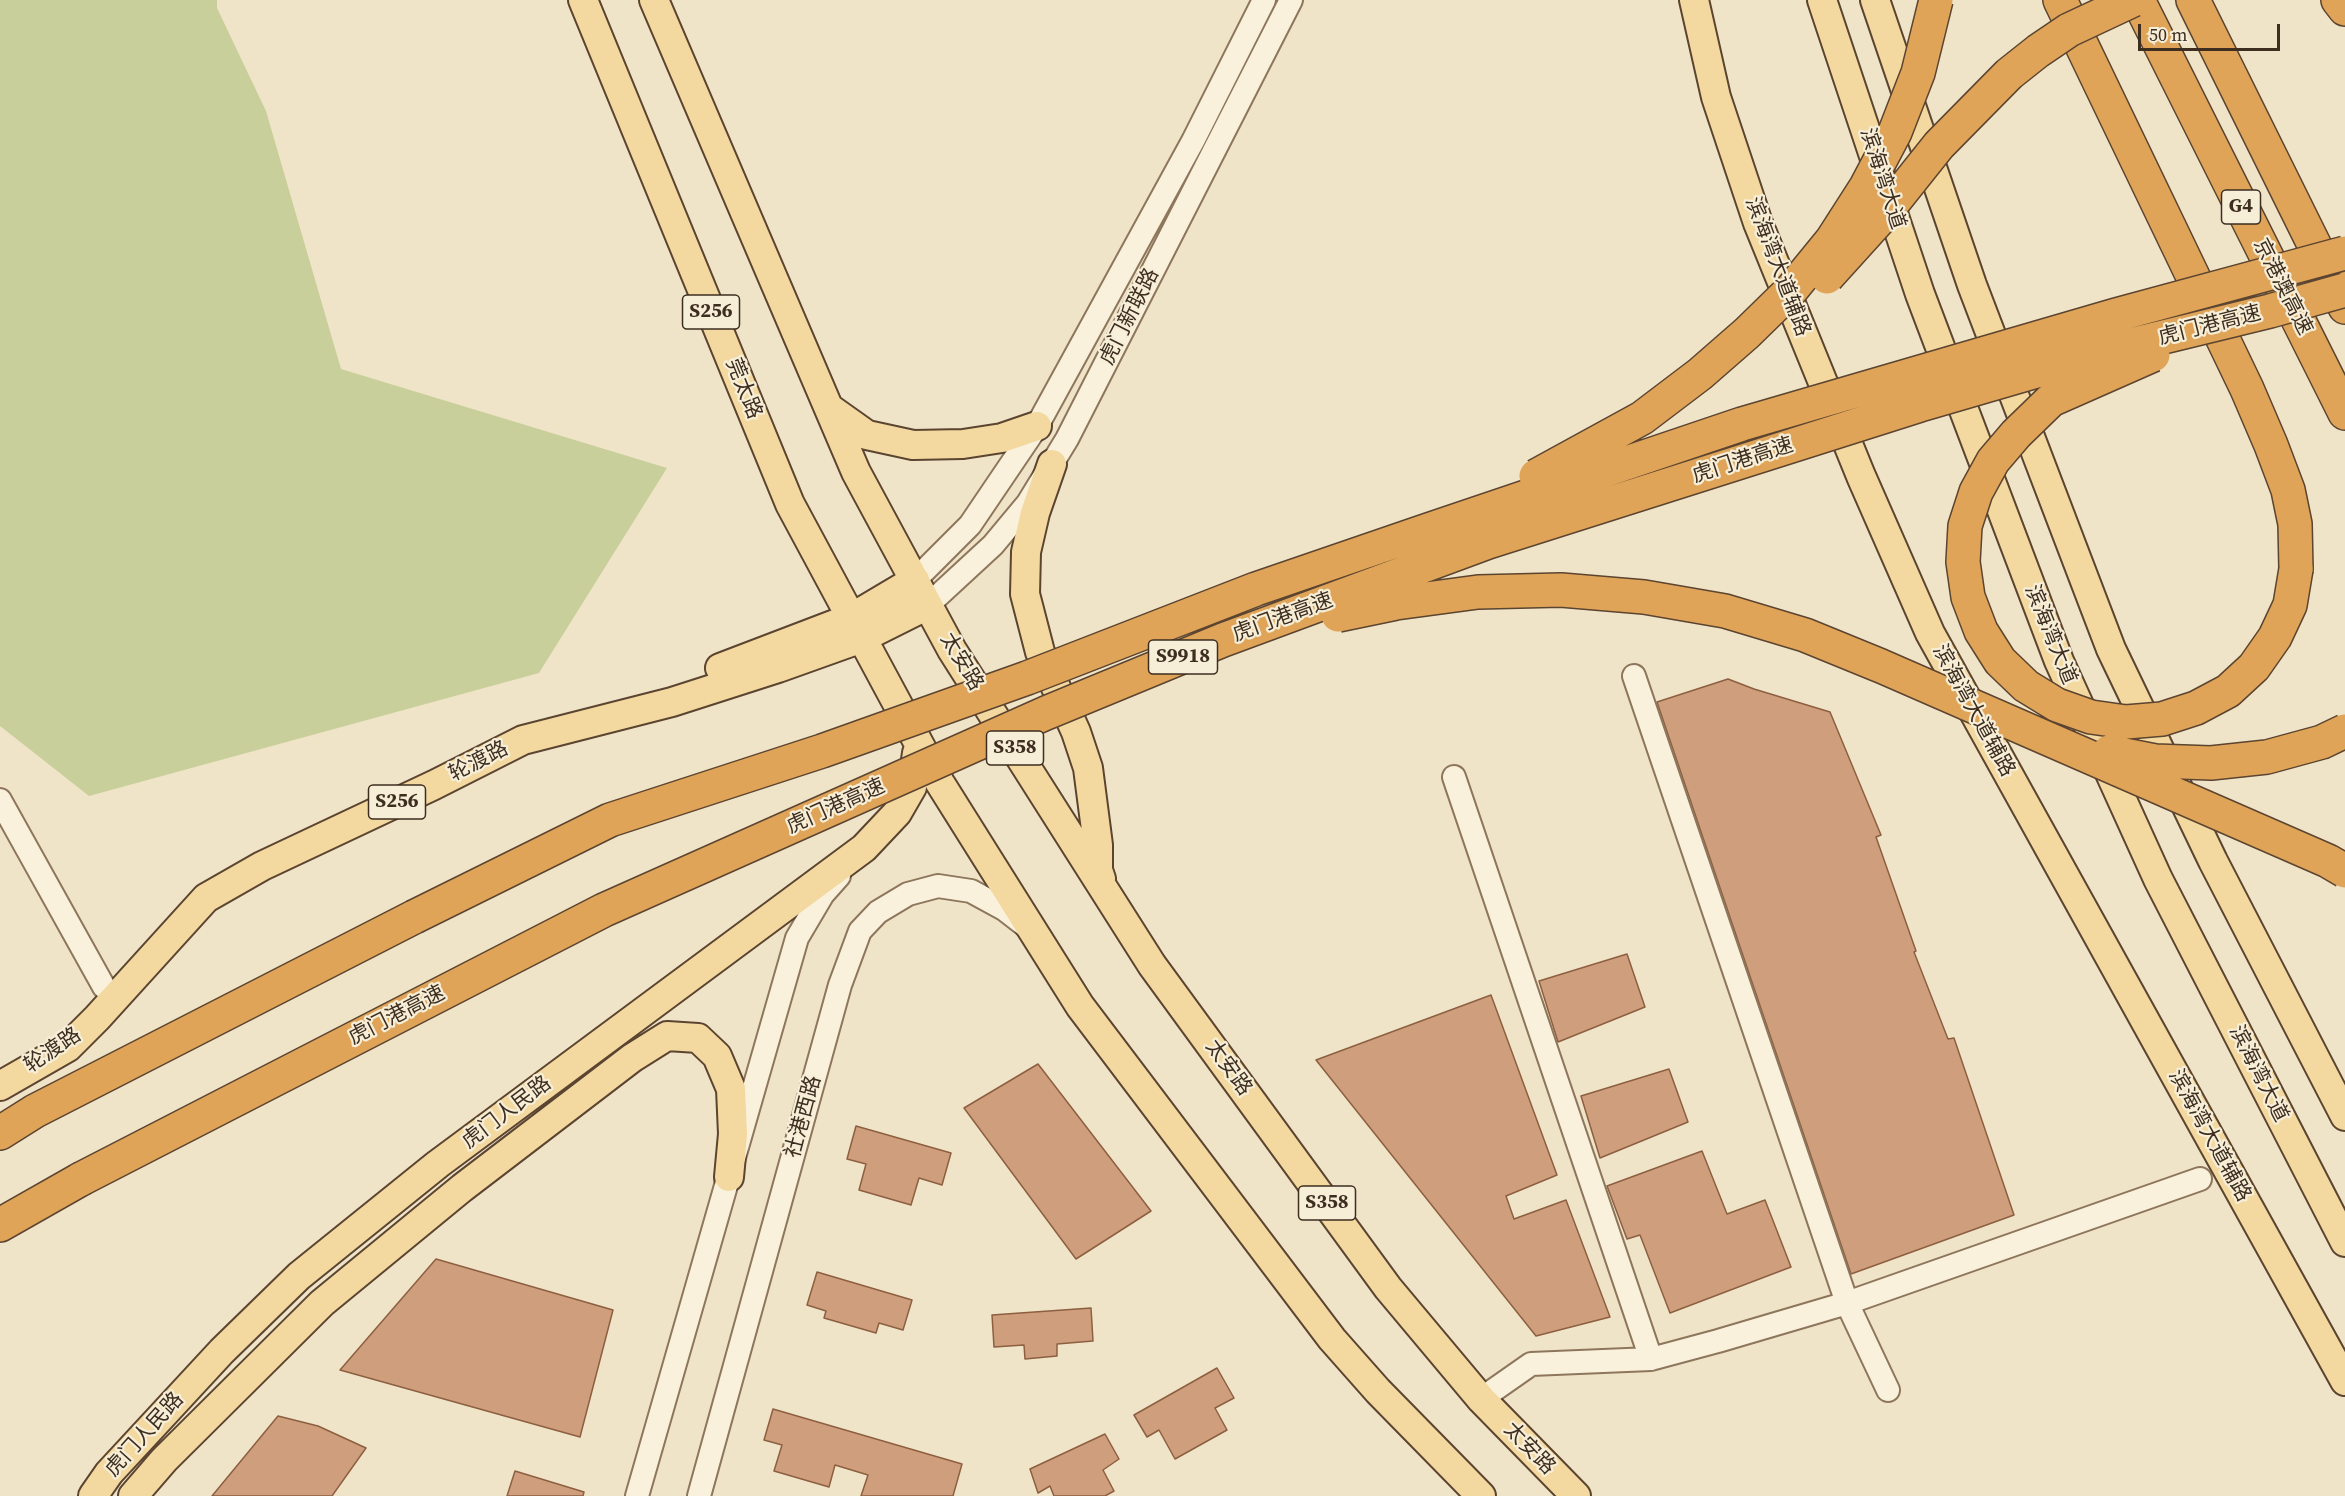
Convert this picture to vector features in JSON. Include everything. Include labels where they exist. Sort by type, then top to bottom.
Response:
[{"type":"highway","points":[[1642,418],[1700,374],[1747,333],[1792,289],[1832,240],[1866,187],[1895,132],[1918,73],[1936,0]]},
{"type":"highway","points":[[2060,0],[2242,378],[2271,445],[2288,490],[2295,524],[2296,569],[2290,605],[2275,637],[2254,667],[2228,691],[2196,708],[2162,719],[2126,722],[2091,717],[2057,705],[2026,686],[2000,661],[1981,631],[1968,597],[1963,562],[1965,526],[1981,482],[1993,461],[2016,434],[2051,400],[2162,351],[2270,311]]},
{"type":"highway","points":[[1428,530],[1548,470],[1704,383],[1766,336],[1823,282],[1884,214],[1939,146],[2010,74],[2069,30],[2133,0]]},
{"type":"highway","name":"京港澳高速","points":[[2138,0],[2345,413]]},
{"type":"highway","name":"G4","points":[[2193,0],[2345,307]]},
{"type":"highway","points":[[2338,0],[2345,9]]},
{"type":"highway","name":"虎门港高速","points":[[0,1133],[35,1111],[414,917],[610,820],[833,747],[1027,678],[1256,589],[1742,424],[2116,315],[2345,253]]},
{"type":"highway","name":"虎门港高速","points":[[0,1225],[81,1179],[604,910],[1046,713],[1223,640],[1488,542],[1920,405],[2102,352],[2270,311],[2345,290]]},
{"type":"highway","points":[[1223,640],[1396,603],[1478,592],[1561,590],[1644,597],[1725,611],[1804,635],[1881,666],[2328,861],[2345,871]]},
{"type":"highway","points":[[2032,733],[2155,761],[2211,763],[2267,757],[2345,732]]},
{"type":"main road","name":"莞太路","points":[[583,0],[790,504],[857,628]]},
{"type":"main road","points":[[654,0],[829,408],[867,435],[912,445],[963,444],[1002,438],[1037,426]]},
{"type":"main road","name":"滨海湾大道辅路","points":[[1694,0],[1716,97],[1758,223],[1860,476],[1930,633],[2345,1381]]},
{"type":"main road","name":"滨海湾大道","points":[[1822,0],[1920,294],[2059,661],[2158,879],[2345,1242]]},
{"type":"main road","points":[[1875,0],[1989,329],[2111,649],[2208,851],[2345,1116]]},
{"type":"main road","name":"太安路","points":[[829,408],[856,472],[952,650],[1152,964],[1388,1288],[1481,1399],[1576,1496]]},
{"type":"main road","points":[[1052,464],[1035,513],[1026,552],[1025,594],[1040,652],[1076,732],[1088,768],[1097,835],[1098,870],[1105,889]]},
{"type":"main road","name":"轮渡路","points":[[0,1086],[68,1047],[206,898],[262,866],[434,785],[523,740],[672,702],[857,628],[915,580]]},
{"type":"main road","name":"轮渡路","points":[[0,1068],[51,1036],[86,1008],[189,892],[242,857],[478,741],[586,713],[928,605]]},
{"type":"main road","points":[[857,628],[940,783],[1080,1006],[1332,1339],[1378,1391],[1481,1496]]},
{"type":"main road","name":"虎门人民路","points":[[93,1496],[109,1473],[222,1351],[299,1276],[438,1164],[864,848],[897,813],[912,788],[919,743]]},
{"type":"main road","name":"虎门人民路","points":[[133,1496],[180,1443],[322,1303],[462,1188],[632,1058],[667,1036],[698,1038],[717,1056],[731,1089],[733,1134],[729,1178]]},
{"type":"street","name":"虎门新联路","points":[[915,580],[970,525],[1037,426],[1193,141],[1264,0]]},
{"type":"street","name":"虎门新联路","points":[[928,605],[993,545],[1028,503],[1052,464],[1100,376],[1291,0]]},
{"type":"street","points":[[1634,676],[1847,1303],[1888,1390]]},
{"type":"street","points":[[1454,777],[1651,1359]]},
{"type":"street","points":[[0,800],[104,987]]},
{"type":"street","points":[[637,1496],[797,938],[823,894],[864,848]]},
{"type":"street","name":"社港西路","points":[[699,1496],[840,985],[860,931],[878,912],[908,894],[938,886],[971,891],[1004,909],[1032,931]]},
{"type":"street","points":[[1481,1399],[1531,1364],[1651,1359],[1847,1303],[2200,1179]]},
{"type":"green space","points":[[0,0],[217,0],[217,8],[266,111],[341,369],[667,468],[539,673],[89,796],[0,726]]},
{"type":"building","points":[[1728,679],[1830,712],[1881,835],[1876,837],[1916,951],[1914,952],[1948,1039],[1954,1038],[2014,1215],[1851,1274],[1657,702]]},
{"type":"building","points":[[1627,954],[1645,1007],[1558,1042],[1539,981]]},
{"type":"building","points":[[1491,995],[1557,1175],[1506,1196],[1514,1219],[1566,1200],[1610,1317],[1536,1336],[1316,1060]]},
{"type":"building","points":[[1038,1064],[1151,1211],[1076,1259],[964,1108]]},
{"type":"building","points":[[1669,1069],[1688,1122],[1600,1158],[1581,1096]]},
{"type":"building","points":[[856,1126],[951,1153],[942,1185],[919,1178],[911,1205],[859,1190],[866,1164],[847,1159]]},
{"type":"building","points":[[1702,1151],[1727,1214],[1765,1200],[1791,1267],[1670,1313],[1640,1235],[1627,1239],[1607,1186]]},
{"type":"building","points":[[436,1259],[613,1310],[580,1437],[340,1370]]},
{"type":"building","points":[[817,1272],[912,1300],[903,1330],[879,1323],[876,1333],[824,1318],[826,1311],[807,1305]]},
{"type":"building","points":[[1091,1308],[1093,1341],[1057,1344],[1057,1356],[1025,1359],[1024,1345],[994,1347],[992,1315]]},
{"type":"building","points":[[1217,1368],[1234,1398],[1215,1408],[1227,1430],[1175,1459],[1159,1430],[1147,1437],[1134,1415]]},
{"type":"building","points":[[773,1409],[962,1464],[953,1496],[861,1496],[868,1475],[835,1465],[829,1487],[774,1471],[782,1445],[764,1440]]},
{"type":"building","points":[[278,1416],[318,1426],[366,1448],[332,1496],[212,1496]]},
{"type":"building","points":[[1105,1434],[1119,1459],[1103,1470],[1114,1491],[1105,1496],[1054,1496],[1050,1486],[1038,1493],[1030,1469]]},
{"type":"building","points":[[515,1471],[584,1492],[583,1496],[507,1496]]}]
